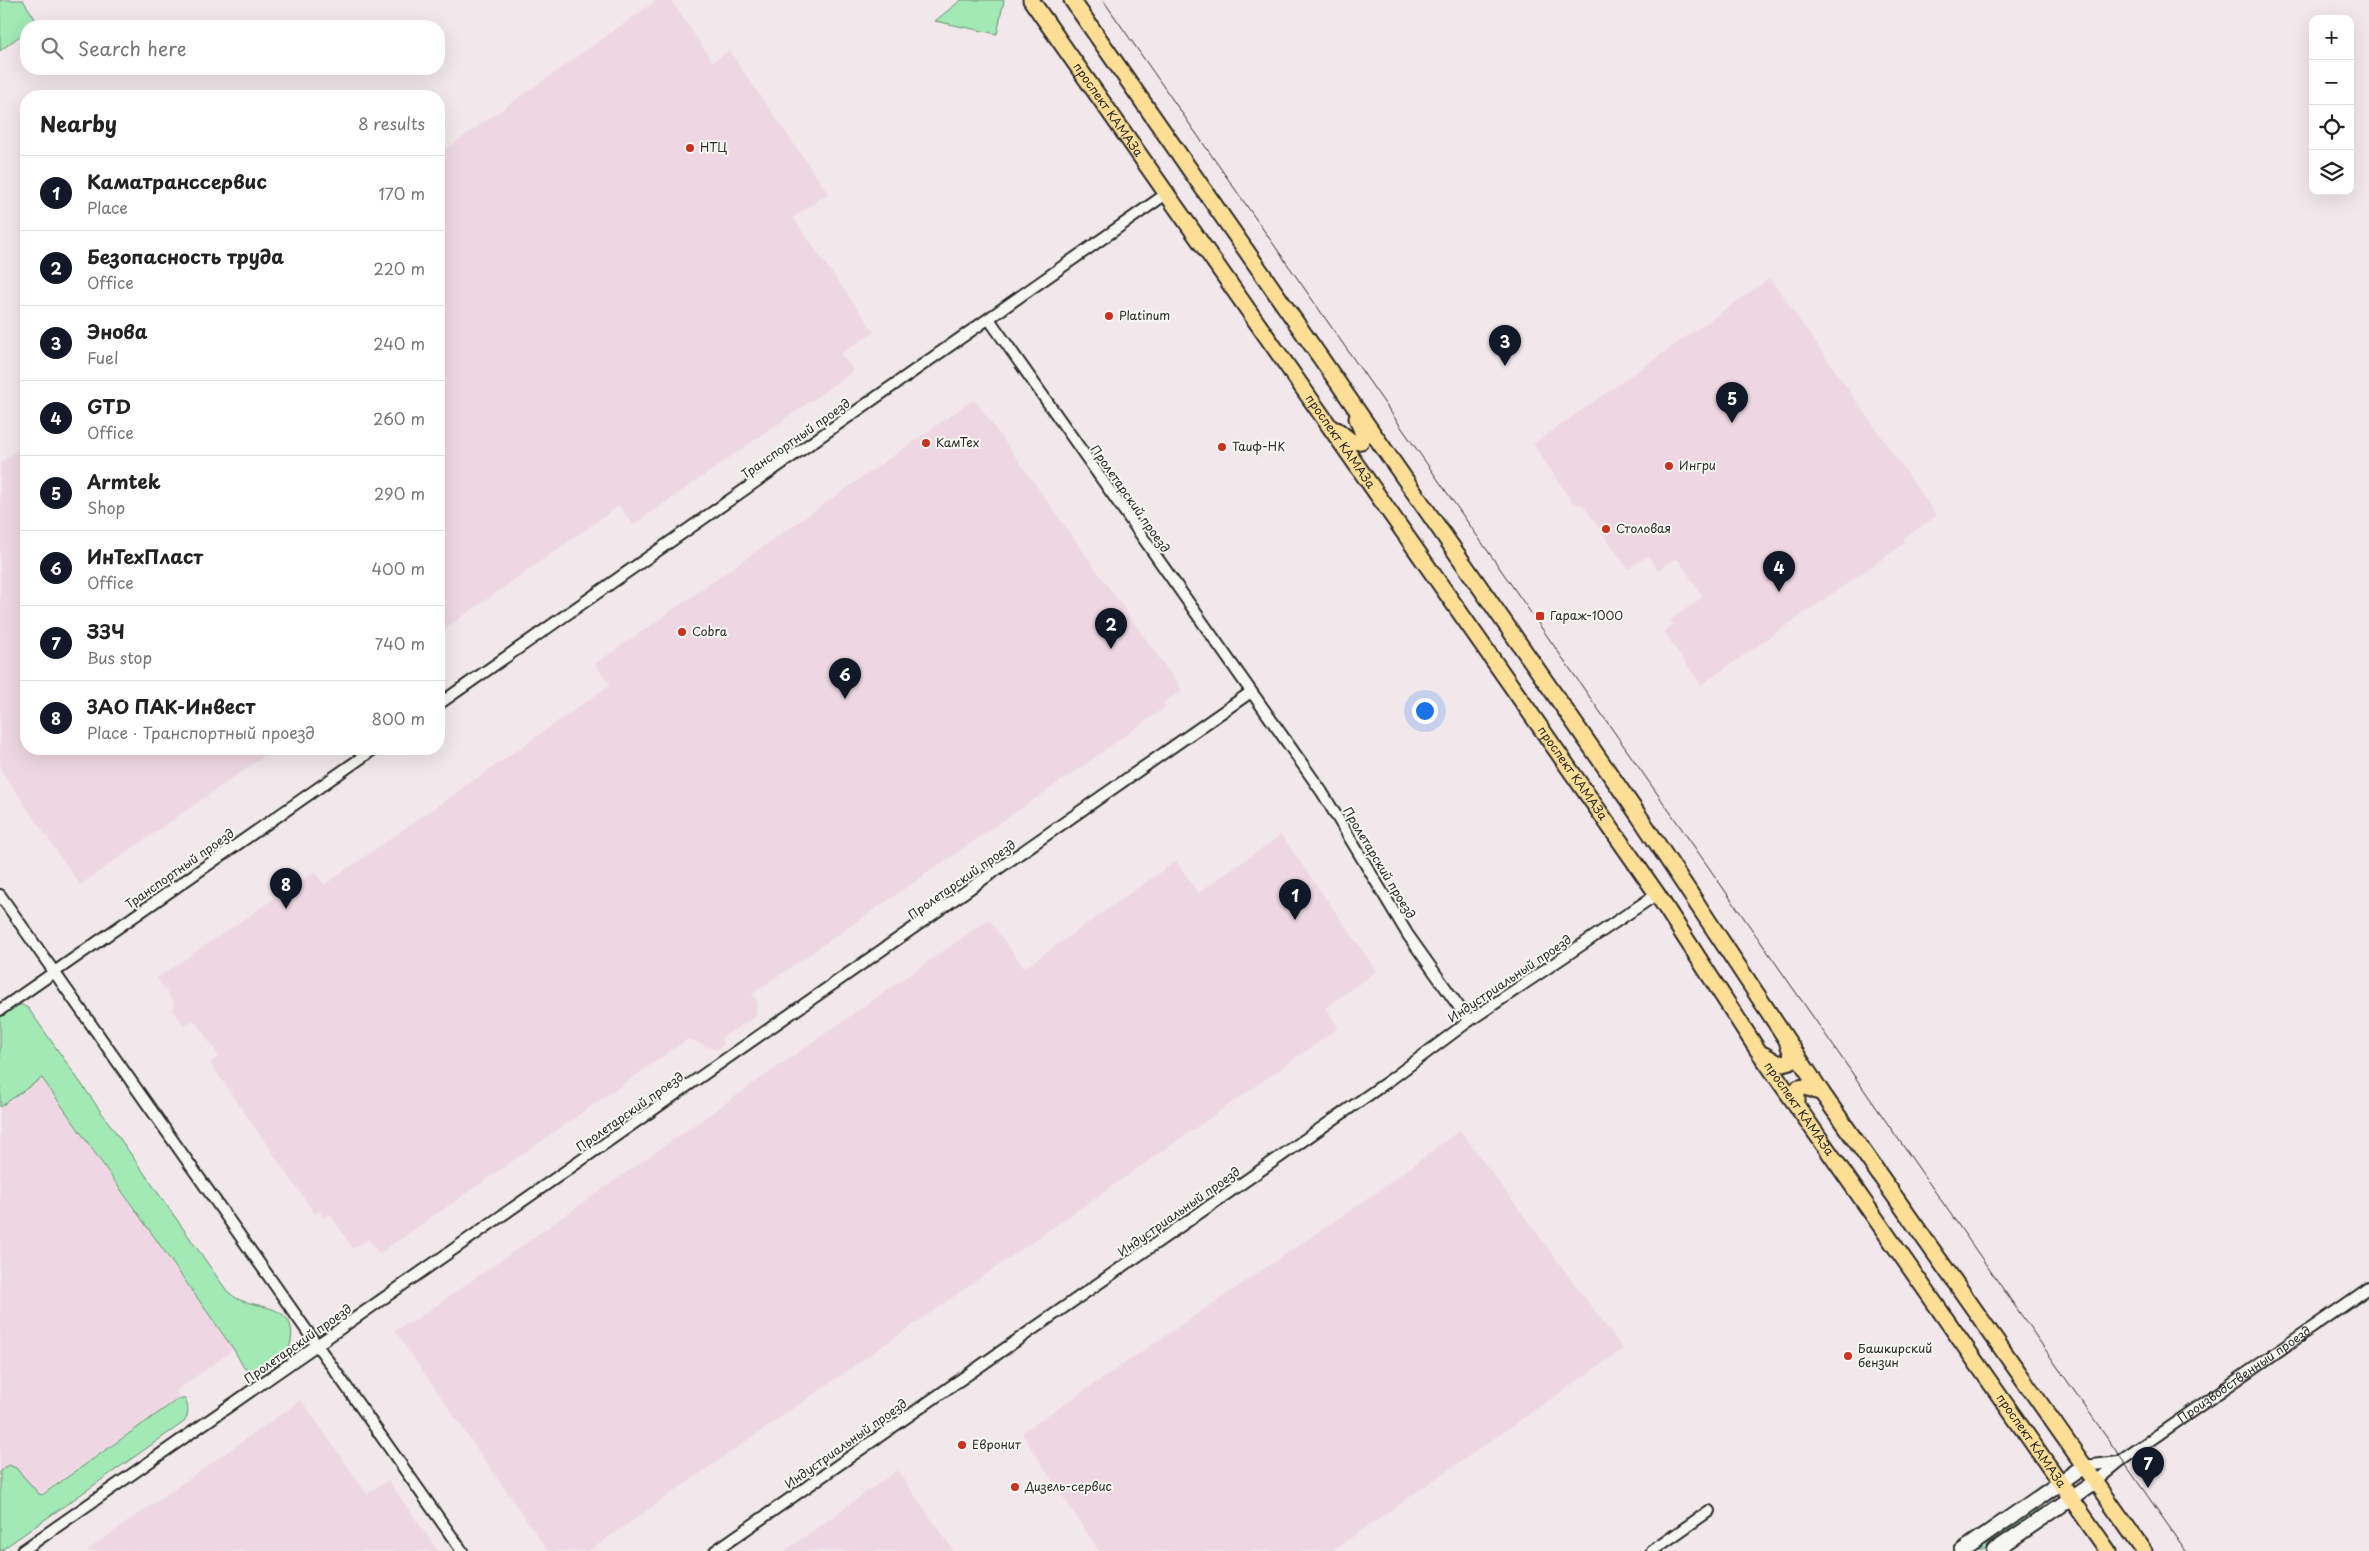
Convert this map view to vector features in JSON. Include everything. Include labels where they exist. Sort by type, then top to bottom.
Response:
[{"type":"main road","name":"проспект КАМАЗа","points":[[1031,0],[1657,894],[1757,1049],[2108,1551]]},
{"type":"main road","points":[[1072,0],[1639,816],[1822,1093],[2144,1551]]},
{"type":"main road","points":[[1325,419],[1352,442],[1361,441],[1363,434],[1352,403]]},
{"type":"main road","points":[[1757,1049],[1772,1061],[1784,1064],[1790,1061],[1792,1054],[1788,1042]]},
{"type":"main road","points":[[1797,1106],[1797,1094],[1800,1088],[1806,1087],[1822,1093]]},
{"type":"street","name":"Транспортный проезд","points":[[445,700],[1166,194]]},
{"type":"street","name":"Пролетарский проезд","points":[[989,319],[1322,792],[1408,935],[1469,1021]]},
{"type":"street","name":"Пролетарский проезд","points":[[22,1551],[1251,692]]},
{"type":"street","name":"Транспортный проезд","points":[[0,1010],[365,755]]},
{"type":"street","name":"Индустриальный проезд","points":[[715,1551],[1390,1080],[1469,1021],[1657,894]]},
{"type":"street","points":[[0,895],[462,1551]]},
{"type":"street","name":"Производственный проезд","points":[[2095,1482],[2118,1462],[2369,1288]]},
{"type":"street","name":"Производственный проезд","points":[[2084,1466],[2118,1462]]},
{"type":"street","points":[[1962,1551],[2084,1466]]},
{"type":"street","points":[[1994,1551],[2095,1482]]},
{"type":"street","points":[[1652,1551],[1709,1511]]},
{"type":"shaded area","points":[[657,0],[671,0],[713,62],[729,51],[828,193],[793,218],[874,332],[841,354],[854,371],[633,525],[619,506],[445,629],[445,150]]},
{"type":"shaded area","points":[[1770,278],[1937,516],[1904,538],[1904,544],[1701,685],[1664,632],[1673,625],[1670,620],[1703,597],[1677,558],[1658,570],[1648,556],[1628,569],[1583,505],[1573,503],[1533,444]]},
{"type":"shaded area","points":[[973,400],[978,404],[1182,690],[1163,703],[1165,707],[1090,761],[752,994],[757,1001],[756,1016],[721,1038],[724,1045],[716,1050],[688,1039],[379,1254],[369,1239],[353,1249],[330,1214],[324,1218],[319,1211],[315,1214],[210,1063],[219,1056],[194,1020],[184,1026],[173,1010],[174,1003],[157,978],[315,871],[324,885],[610,685],[595,664]]},
{"type":"shaded area","points":[[20,448],[20,755],[265,755],[80,885],[0,769],[0,463]]},
{"type":"shaded area","points":[[1281,835],[1377,971],[1325,1008],[1339,1028],[589,1551],[548,1551],[395,1331],[406,1323],[411,1323],[989,919],[1024,968],[1176,861],[1198,893]]},
{"type":"shaded area","points":[[42,1079],[233,1350],[176,1391],[180,1397],[0,1523],[0,1108]]},
{"type":"shaded area","points":[[1460,1130],[1623,1349],[1332,1551],[1099,1551],[1023,1436],[1023,1432],[1376,1193]]},
{"type":"shaded area","points":[[301,1400],[367,1494],[388,1480],[438,1551],[86,1551]]},
{"type":"shaded area","points":[[897,1470],[954,1551],[785,1551]]},
{"type":"green space","points":[[0,0],[23,0],[36,20],[20,20],[20,36],[0,51]]},
{"type":"green space","points":[[961,0],[1004,0],[997,34],[935,21]]},
{"type":"green space","points":[[16,1005],[28,1008],[227,1291],[240,1300],[276,1310],[289,1321],[291,1341],[286,1353],[278,1361],[255,1372],[244,1368],[234,1350],[42,1078],[0,1107],[0,1016]]},
{"type":"green space","points":[[178,1399],[185,1399],[187,1405],[188,1414],[184,1422],[0,1551],[0,1472],[9,1465],[16,1468],[42,1495]]},
{"type":"green space","points":[[2036,1507],[2037,1513],[1983,1551],[1970,1551]]},
{"type":"tram line","points":[[1103,0],[2186,1551]]},
{"type":"place","name":"НТЦ","points":[[690,148]]},
{"type":"place","name":"Platinum","points":[[1109,316]]},
{"type":"place","name":"Энова","points":[[1505,366]]},
{"type":"place","name":"Armtek","points":[[1732,423]]},
{"type":"place","name":"КамТех","points":[[926,443]]},
{"type":"place","name":"Таиф-НК","points":[[1222,447]]},
{"type":"place","name":"Ингри","points":[[1669,466]]},
{"type":"place","name":"Столовая","points":[[1606,529]]},
{"type":"place","name":"GTD","points":[[1779,592]]},
{"type":"place","name":"Гараж-1000","points":[[1540,616]]},
{"type":"place","name":"Cobra","points":[[682,632]]},
{"type":"place","name":"Безопасность труда","points":[[1111,649]]},
{"type":"place","name":"ИнТехПласт","points":[[845,699]]},
{"type":"place","name":"ЗАО ПАК-Инвест","points":[[286,909]]},
{"type":"place","name":"Каматранссервис","points":[[1295,920]]},
{"type":"place","name":"Башкирский бензин","points":[[1848,1356]]},
{"type":"place","name":"Евронит","points":[[962,1445]]},
{"type":"place","name":"Дизель-сервис","points":[[1015,1487]]},
{"type":"place","name":"ЗЗЧ","points":[[2148,1488]]}]
